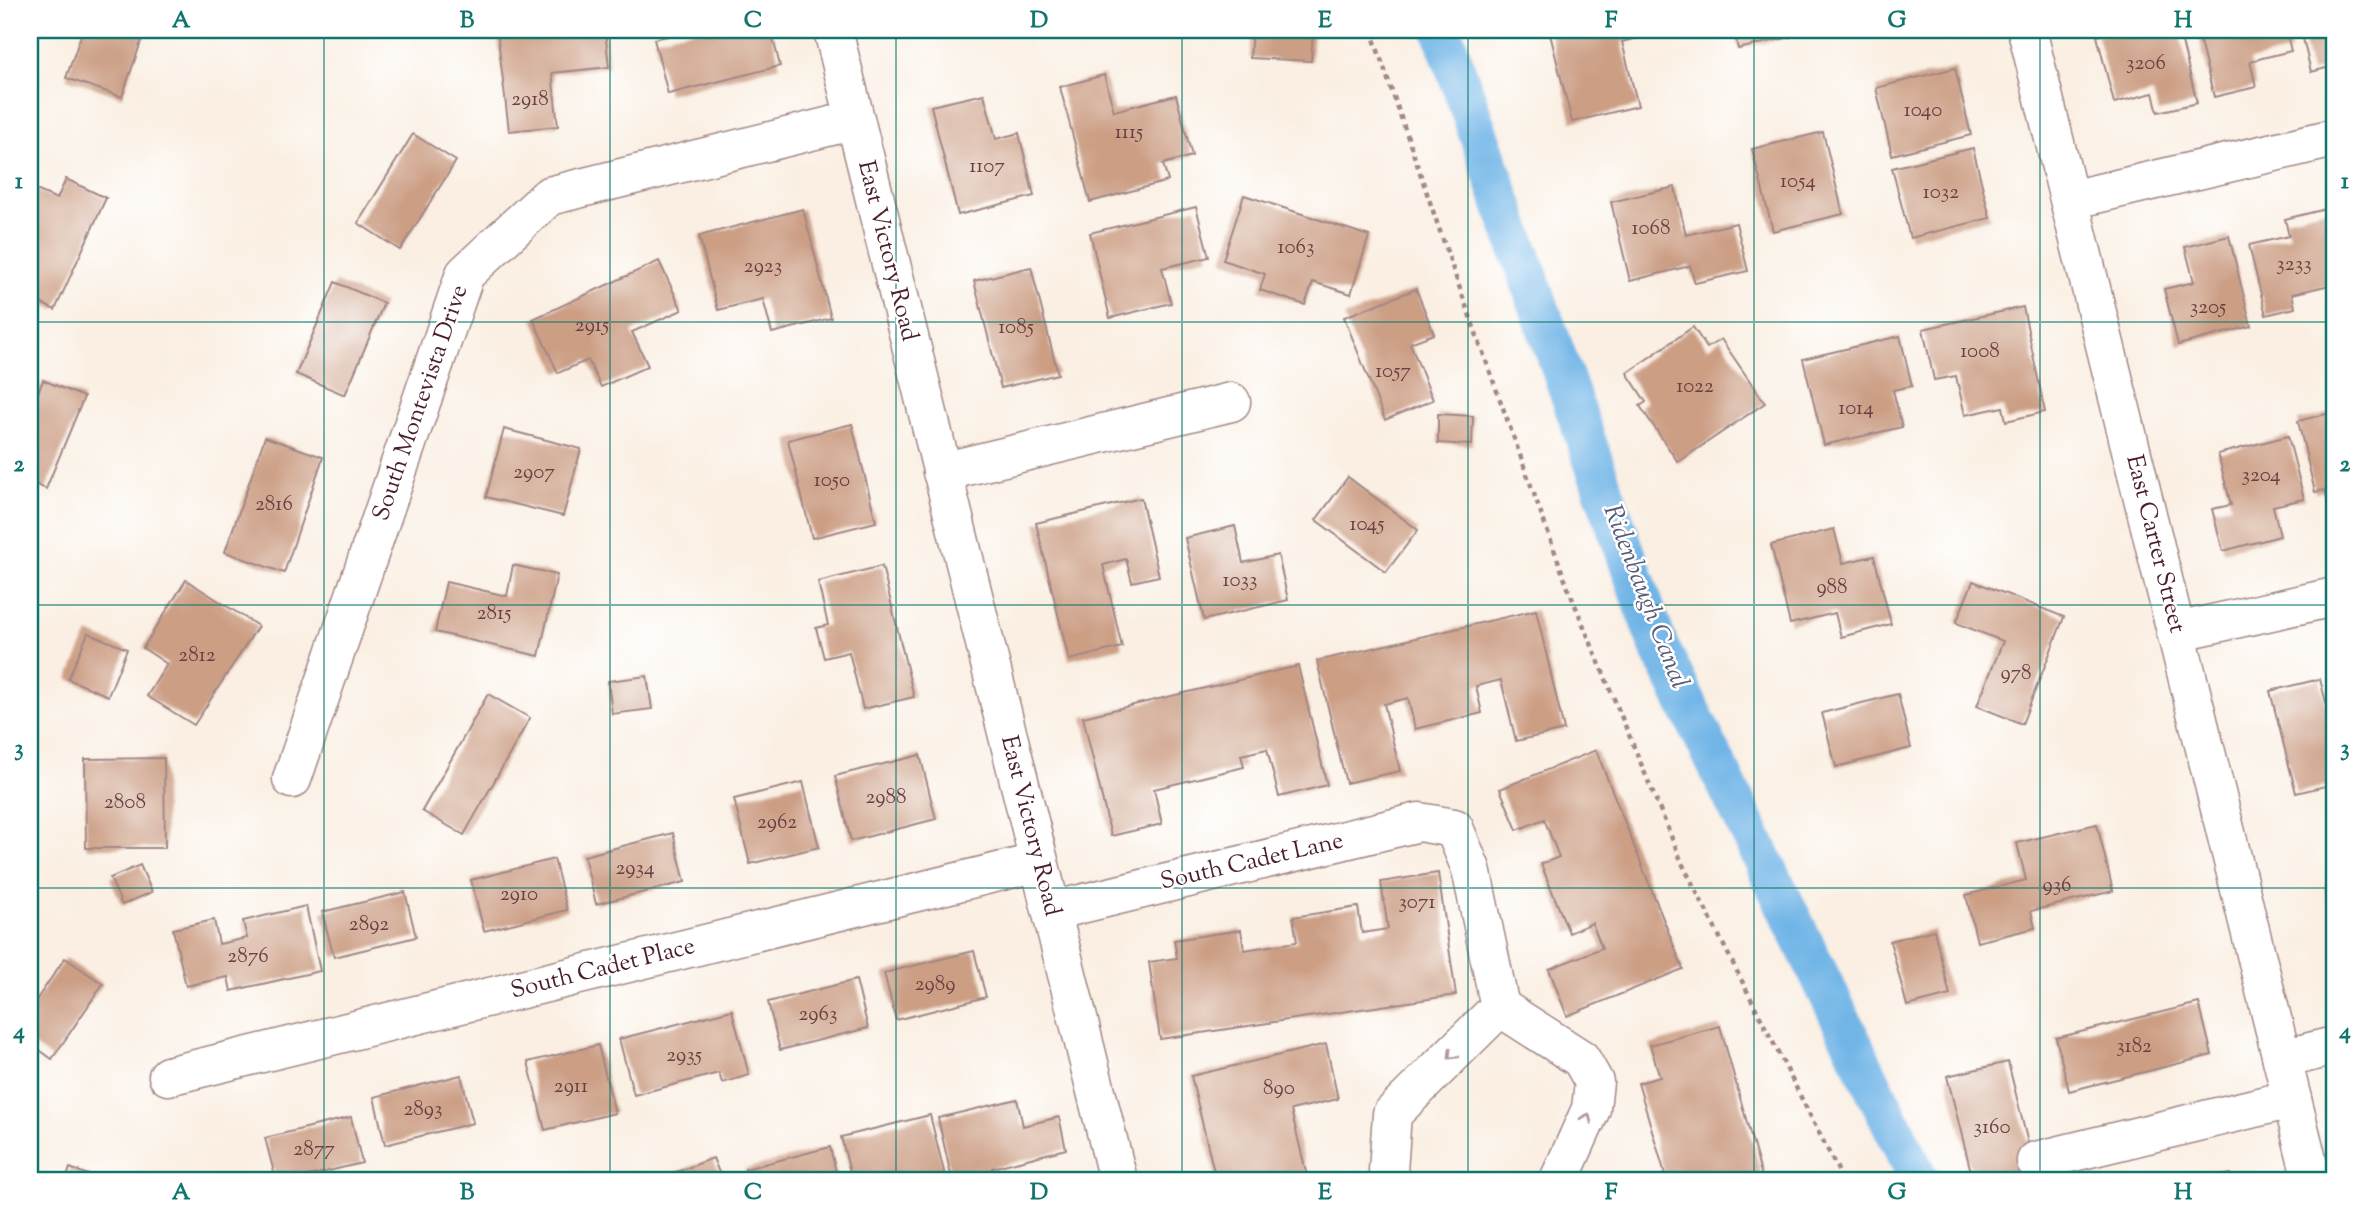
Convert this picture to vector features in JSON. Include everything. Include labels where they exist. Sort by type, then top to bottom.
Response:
[{"type":"street","name":"East Victory Road","points":[[832,30],[1118,1180]]},
{"type":"street","name":"East Carter Street","points":[[2027,30],[2312,1180]]},
{"type":"street","name":"South Montevista Drive","points":[[292,779],[465,274],[549,196],[855,120]]},
{"type":"street","points":[[2070,200],[2334,138]]},
{"type":"street","points":[[942,472],[1231,402]]},
{"type":"street","points":[[2176,632],[2334,597]]},
{"type":"street","name":"South Cadet Lane","points":[[1052,911],[1419,822],[1454,828],[1471,869],[1500,1007]]},
{"type":"street","name":"South Cadet Place","points":[[168,1076],[1039,862]]},
{"type":"street","points":[[1391,1180],[1388,1171],[1392,1114],[1500,1007],[1581,1059],[1594,1082],[1591,1109],[1559,1180]]},
{"type":"street","points":[[2282,1059],[2334,1046]]},
{"type":"street","points":[[2036,1161],[2292,1099]]},
{"type":"path","points":[[1371,30],[1455,275],[1568,587],[1683,864],[1843,1180]]},
{"type":"building","points":[[83,30],[145,30],[122,97],[66,78]]},
{"type":"building","points":[[497,30],[605,30],[609,67],[552,73],[558,126],[509,131]]},
{"type":"building","points":[[693,30],[771,30],[780,66],[668,94],[654,39]]},
{"type":"building","points":[[1252,30],[1313,30],[1311,61],[1250,58]]},
{"type":"building","points":[[1549,30],[1666,30],[1622,42],[1638,106],[1572,122]]},
{"type":"building","points":[[1734,30],[1789,30],[1790,37],[1738,49]]},
{"type":"building","points":[[2121,30],[2179,30],[2197,103],[2158,112],[2153,93],[2114,103],[2097,36]]},
{"type":"building","points":[[2197,30],[2286,30],[2291,51],[2250,61],[2256,87],[2214,97]]},
{"type":"building","points":[[2301,30],[2334,30],[2334,66],[2311,72]]},
{"type":"building","points":[[1955,68],[1971,135],[1892,155],[1876,88]]},
{"type":"building","points":[[1104,75],[1114,111],[1176,95],[1192,156],[1163,164],[1168,181],[1090,202],[1060,87]]},
{"type":"building","points":[[984,94],[996,139],[1019,133],[1034,196],[958,215],[931,106]]},
{"type":"building","points":[[1823,132],[1843,214],[1773,231],[1752,149]]},
{"type":"building","points":[[413,134],[456,161],[400,250],[358,223]]},
{"type":"building","points":[[1973,148],[1990,218],[1910,238],[1892,168]]},
{"type":"building","points":[[66,179],[106,198],[55,310],[30,298],[30,198],[34,189],[57,199]]},
{"type":"building","points":[[1675,187],[1686,235],[1736,223],[1748,271],[1695,283],[1690,266],[1630,281],[1611,202]]},
{"type":"building","points":[[1244,195],[1369,236],[1351,294],[1313,282],[1305,305],[1260,290],[1265,274],[1223,260]]},
{"type":"building","points":[[1196,207],[1209,257],[1162,268],[1171,303],[1110,318],[1090,233]]},
{"type":"building","points":[[803,209],[831,318],[772,333],[763,299],[718,310],[699,236]]},
{"type":"building","points":[[2326,209],[2334,243],[2334,284],[2292,294],[2295,308],[2266,315],[2249,245],[2289,236],[2285,219]]},
{"type":"building","points":[[2229,236],[2251,326],[2178,345],[2164,289],[2194,282],[2185,247]]},
{"type":"building","points":[[659,261],[682,310],[632,332],[648,366],[601,387],[588,360],[558,373],[533,319]]},
{"type":"building","points":[[1031,267],[1058,374],[1001,388],[974,281]]},
{"type":"building","points":[[335,282],[384,303],[345,395],[296,374]]},
{"type":"building","points":[[1416,289],[1434,334],[1410,343],[1433,400],[1385,420],[1344,317]]},
{"type":"building","points":[[2023,307],[2045,412],[2006,421],[2003,407],[1965,415],[1956,376],[1934,380],[1923,329]]},
{"type":"building","points":[[1693,327],[1707,348],[1721,339],[1765,403],[1678,462],[1640,406],[1646,402],[1627,373]]},
{"type":"building","points":[[1900,336],[1912,386],[1893,390],[1902,427],[1824,445],[1803,359]]},
{"type":"building","points":[[43,380],[84,397],[46,489],[30,482],[30,412]]},
{"type":"building","points":[[2334,412],[2333,523],[2325,490],[2315,492],[2298,421]]},
{"type":"building","points":[[1438,414],[1473,416],[1472,445],[1438,443]]},
{"type":"building","points":[[852,424],[876,522],[812,538],[788,440]]},
{"type":"building","points":[[504,429],[581,449],[563,516],[486,497]]},
{"type":"building","points":[[2288,436],[2304,499],[2273,506],[2280,536],[2223,551],[2212,509],[2231,505],[2218,454]]},
{"type":"building","points":[[265,437],[323,457],[284,573],[225,552]]},
{"type":"building","points":[[1348,477],[1418,530],[1386,572],[1316,520]]},
{"type":"building","points":[[1141,498],[1159,576],[1132,582],[1126,559],[1103,565],[1122,647],[1069,660],[1036,523]]},
{"type":"building","points":[[1235,526],[1243,563],[1278,555],[1288,600],[1204,620],[1185,538]]},
{"type":"building","points":[[1834,529],[1843,563],[1874,556],[1891,624],[1841,637],[1835,613],[1790,624],[1771,545]]},
{"type":"building","points":[[513,565],[557,575],[539,656],[435,632],[446,582],[507,596]]},
{"type":"building","points":[[882,566],[914,697],[863,709],[849,652],[824,658],[816,628],[828,625],[818,582]]},
{"type":"building","points":[[186,580],[258,626],[194,725],[147,696],[167,664],[143,648]]},
{"type":"building","points":[[1973,581],[2064,617],[2022,724],[1977,706],[2003,641],[1956,623]]},
{"type":"building","points":[[1536,610],[1564,730],[1516,741],[1501,680],[1476,686],[1482,713],[1415,729],[1408,698],[1384,704],[1400,771],[1346,783],[1317,661]]},
{"type":"building","points":[[88,633],[127,649],[108,696],[68,679]]},
{"type":"building","points":[[1298,666],[1327,785],[1279,797],[1267,749],[1241,755],[1244,767],[1154,789],[1162,824],[1111,836],[1083,717]]},
{"type":"building","points":[[647,676],[652,709],[612,714],[608,681]]},
{"type":"building","points":[[2320,679],[2334,734],[2334,784],[2296,793],[2270,691]]},
{"type":"building","points":[[488,694],[530,718],[464,835],[422,811]]},
{"type":"building","points":[[1898,694],[1911,748],[1836,767],[1822,713]]},
{"type":"building","points":[[1596,750],[1683,969],[1567,1016],[1549,969],[1602,948],[1592,923],[1569,933],[1541,864],[1559,857],[1544,819],[1517,830],[1500,789]]},
{"type":"building","points":[[920,755],[936,819],[851,841],[835,776]]},
{"type":"building","points":[[164,758],[165,848],[86,848],[85,759]]},
{"type":"building","points":[[803,782],[819,847],[750,864],[734,799]]},
{"type":"building","points":[[2097,824],[2113,891],[2031,911],[2035,928],[1977,942],[1966,895],[2026,880],[2017,843]]},
{"type":"building","points":[[673,833],[685,882],[596,904],[584,856]]},
{"type":"building","points":[[554,859],[567,910],[484,931],[471,880]]},
{"type":"building","points":[[140,865],[152,892],[122,905],[110,878]]},
{"type":"building","points":[[1438,873],[1456,995],[1160,1039],[1149,962],[1177,958],[1174,940],[1241,930],[1244,950],[1297,942],[1293,917],[1358,907],[1362,933],[1388,929],[1381,882]]},
{"type":"building","points":[[2334,885],[2334,922],[2333,923],[2325,888]]},
{"type":"building","points":[[405,892],[416,937],[334,957],[322,912]]},
{"type":"building","points":[[306,906],[320,971],[231,991],[228,977],[186,986],[173,929],[214,920],[219,944],[247,938],[243,921]]},
{"type":"building","points":[[1934,930],[1950,995],[1907,1006],[1890,941]]},
{"type":"building","points":[[974,951],[986,997],[896,1020],[884,973]]},
{"type":"building","points":[[65,958],[103,984],[52,1059],[30,1043],[30,1009]]},
{"type":"building","points":[[856,980],[868,1028],[780,1050],[768,1002]]},
{"type":"building","points":[[2199,1003],[2212,1055],[2069,1091],[2056,1038]]},
{"type":"building","points":[[732,1010],[749,1075],[722,1083],[719,1073],[634,1095],[619,1039]]},
{"type":"building","points":[[1720,1026],[1763,1180],[1647,1180],[1665,1174],[1638,1083],[1660,1077],[1650,1045]]},
{"type":"building","points":[[1326,1044],[1338,1099],[1291,1110],[1308,1180],[1216,1180],[1191,1076]]},
{"type":"building","points":[[598,1045],[615,1113],[545,1130],[528,1062]]},
{"type":"building","points":[[2008,1062],[2037,1180],[1973,1180],[1947,1076]]},
{"type":"building","points":[[461,1075],[473,1123],[385,1145],[374,1097]]},
{"type":"building","points":[[1017,1099],[1023,1126],[1059,1117],[1066,1149],[992,1168],[995,1180],[952,1180],[938,1118]]},
{"type":"building","points":[[930,1115],[945,1176],[926,1180],[852,1180],[841,1137]]},
{"type":"building","points":[[351,1117],[362,1163],[292,1180],[276,1180],[265,1138]]},
{"type":"building","points":[[830,1147],[838,1180],[747,1180],[745,1169]]},
{"type":"building","points":[[713,1158],[722,1180],[656,1180]]},
{"type":"building","points":[[70,1168],[101,1180],[66,1180]]},
{"type":"building","points":[[2230,1174],[2231,1180],[2210,1180],[2210,1179]]},
{"type":"waterway","name":"Ridenbaugh Canal","points":[[1442,30],[1656,640],[1919,1180]]}]
